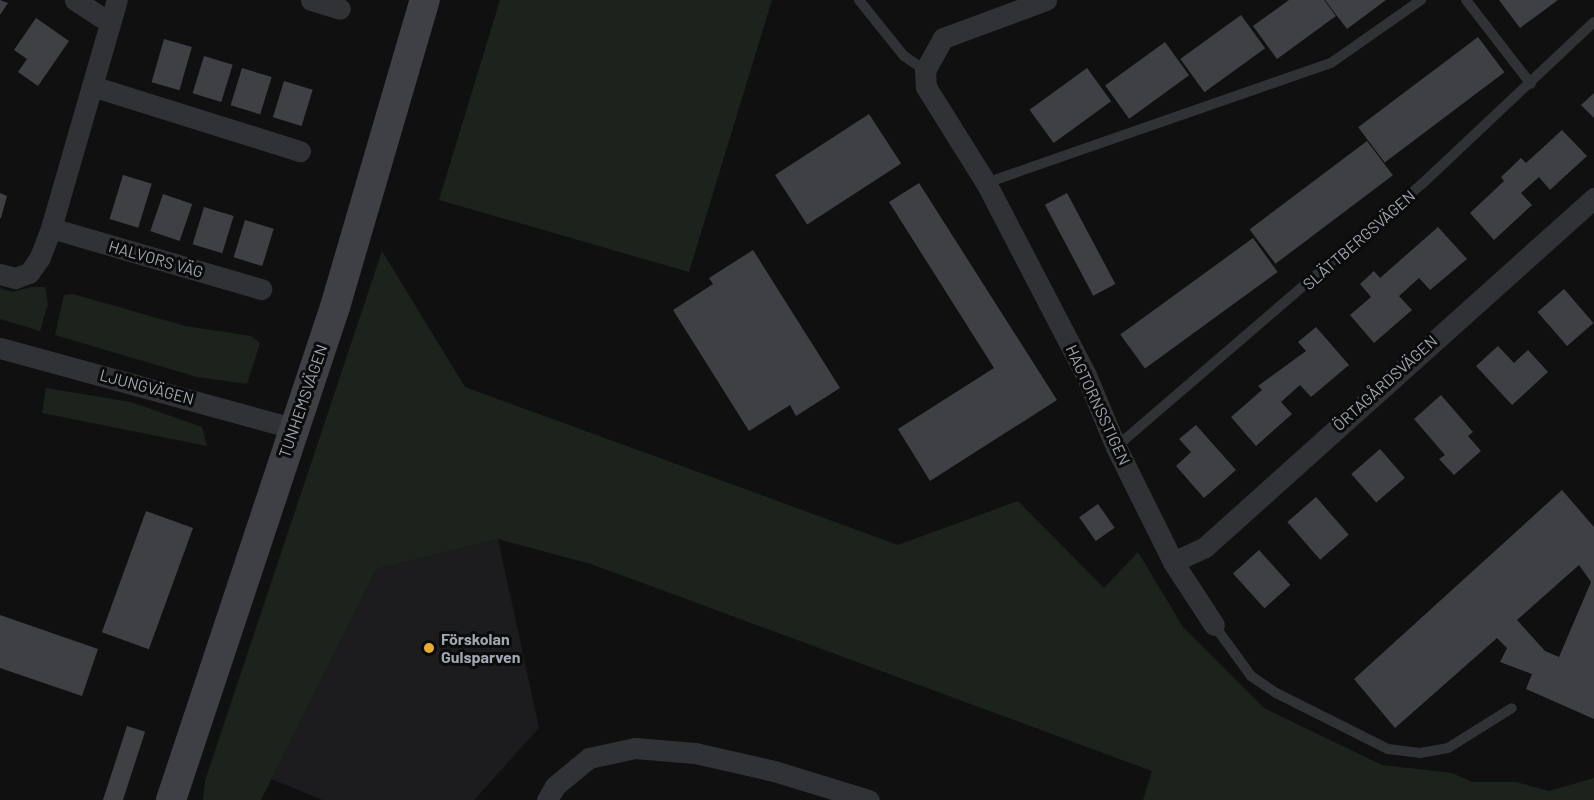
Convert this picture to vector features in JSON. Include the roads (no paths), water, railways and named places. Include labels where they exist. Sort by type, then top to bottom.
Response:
[{"type":"street","points":[[75,0],[110,23]]},
{"type":"street","points":[[0,274],[15,278],[29,273],[51,228],[117,0]]},
{"type":"street","points":[[311,0],[340,9]]},
{"type":"street","name":"TUNHEMSVÄGEN","points":[[171,800],[335,307],[425,0]]},
{"type":"street","points":[[925,69],[943,38],[1046,0]]},
{"type":"street","name":"HAGTORNSSTIGEN","points":[[925,69],[926,87],[986,183],[1086,375],[1116,447],[1173,562],[1214,625]]},
{"type":"street","points":[[92,86],[300,151]]},
{"type":"street","name":"ÖRTAGÅRDSVÄGEN","points":[[1173,562],[1205,548],[1594,198]]},
{"type":"street","name":"HALVORS VÄG","points":[[51,228],[261,290]]},
{"type":"street","name":"LJUNGVÄGEN","points":[[0,348],[293,428]]},
{"type":"street","points":[[547,800],[555,786],[589,758],[635,748],[694,753],[774,771],[869,800]]},
{"type":"lane","points":[[859,0],[904,56],[925,69]]},
{"type":"lane","points":[[986,183],[1331,63],[1421,0]]},
{"type":"lane","points":[[1466,0],[1531,84]]},
{"type":"lane","name":"SLÄTTBERGSVÄGEN","points":[[1116,447],[1292,299],[1531,84],[1594,22]]},
{"type":"lane","points":[[1214,625],[1260,682],[1388,749],[1420,753],[1448,748],[1512,708]]},
{"type":"place","name":"Förskolan Gulsparven","points":[[429,648]]}]
